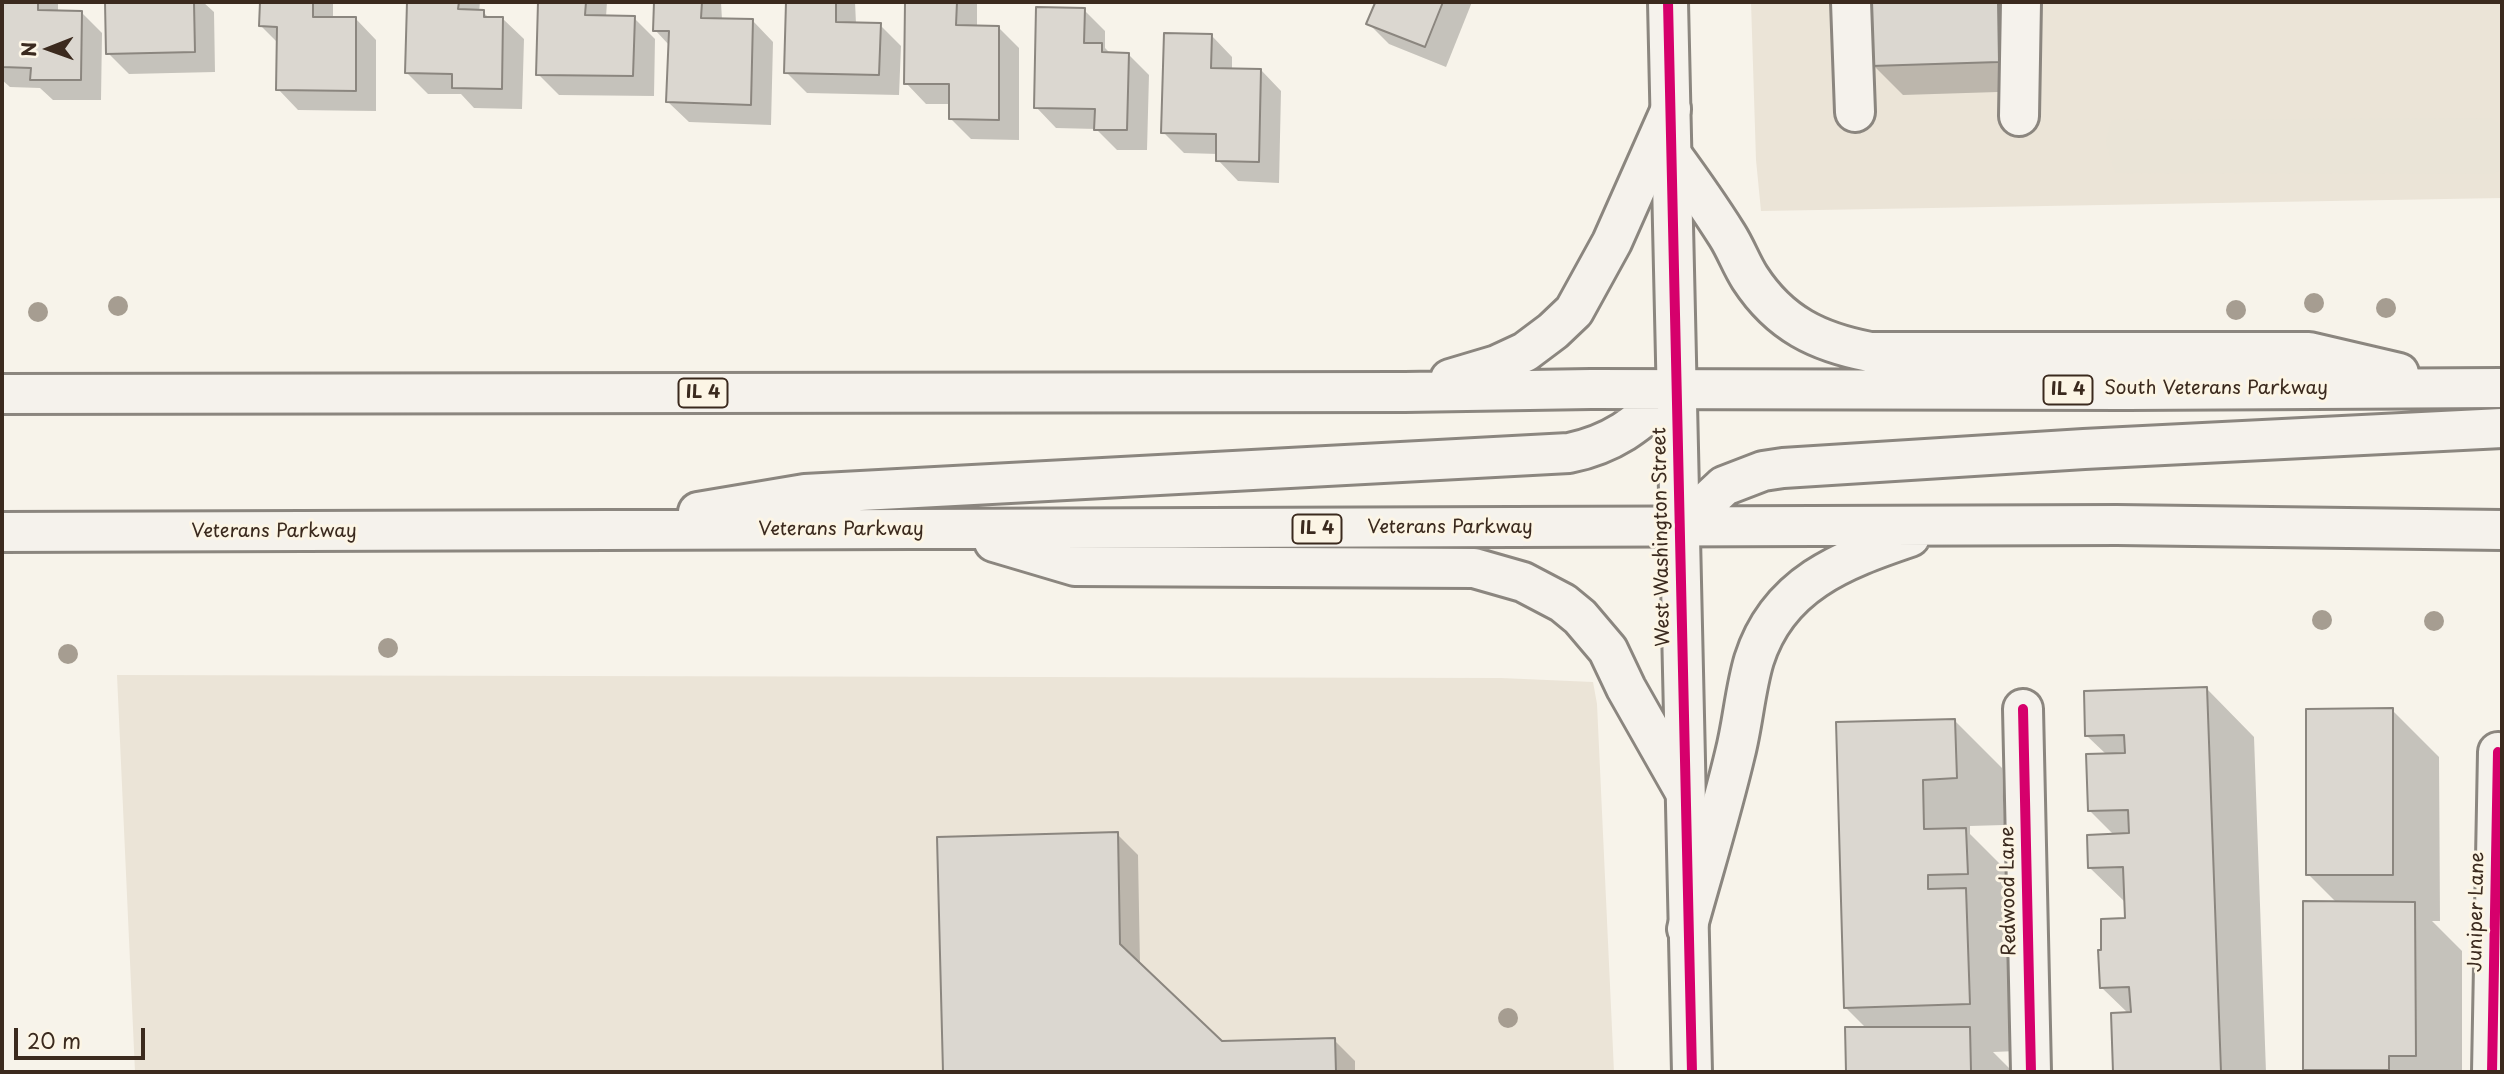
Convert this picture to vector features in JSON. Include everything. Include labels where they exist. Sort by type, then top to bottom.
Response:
[{"type":"main road","name":"West Washington Street","points":[[1668,2],[1692,1072]]},
{"type":"main road","points":[[1851,2],[1855,112]]},
{"type":"main road","points":[[2019,116],[2021,2]]},
{"type":"main road","points":[[1405,392],[1497,365],[1525,352],[1574,311],[1612,242],[1671,109]]},
{"type":"main road","points":[[1672,155],[1729,237],[1750,278],[1778,313],[1810,334],[1838,346],[1870,352],[2309,352],[2459,387]]},
{"type":"main road","name":"South Veterans Parkway","points":[[1677,389],[2502,388]]},
{"type":"main road","points":[[578,531],[805,495],[1569,453],[1588,449],[1630,430],[1677,389]]},
{"type":"main road","name":"IL 4","points":[[2,394],[1405,392],[1677,389]]},
{"type":"main road","points":[[1679,528],[1724,486],[1763,471],[1783,468],[2084,449],[2502,428]]},
{"type":"main road","name":"IL 4","points":[[1679,528],[2117,525],[2502,530]]},
{"type":"main road","points":[[1687,929],[1735,753],[1754,660],[1766,632],[1778,613],[1822,572],[1865,552],[1939,527]]},
{"type":"main road","name":"Veterans Parkway","points":[[2,532],[1679,528]]},
{"type":"main road","points":[[955,530],[1075,566],[1474,568],[1523,582],[1563,603],[1580,617],[1608,650],[1626,688],[1685,792]]},
{"type":"main road","name":"Redwood Lane","points":[[2023,709],[2031,1072]]},
{"type":"main road","name":"Juniper Lane","points":[[2492,1072],[2498,752]]},
{"type":"shaded area","points":[[1751,2],[2502,2],[2502,198],[1761,211],[1756,160]]},
{"type":"shaded area","points":[[2490,118],[2502,126],[2502,169],[2493,174],[2115,173],[2106,142],[2111,120]]},
{"type":"shaded area","points":[[117,675],[1501,678],[1593,682],[1597,704],[1614,1072],[135,1072]]},
{"type":"building","points":[[2,2],[38,2],[38,10],[82,11],[81,80],[30,80],[31,68],[2,67]]},
{"type":"building","points":[[105,2],[194,2],[195,52],[106,54]]},
{"type":"building","points":[[260,2],[313,2],[313,17],[356,17],[356,91],[276,90],[277,27],[259,26]]},
{"type":"building","points":[[407,2],[459,2],[458,9],[484,10],[484,17],[503,17],[502,89],[452,88],[452,74],[405,73]]},
{"type":"building","points":[[538,2],[586,2],[585,15],[635,16],[633,76],[536,75]]},
{"type":"building","points":[[654,2],[702,2],[701,18],[753,19],[751,105],[666,102],[669,31],[653,31]]},
{"type":"building","points":[[786,2],[836,2],[836,22],[881,23],[879,75],[784,73]]},
{"type":"building","points":[[905,2],[957,2],[956,25],[999,26],[999,120],[949,119],[949,84],[904,84]]},
{"type":"building","points":[[1373,2],[1443,2],[1425,47],[1366,24],[1375,3]]},
{"type":"building","points":[[1870,2],[1998,2],[1999,62],[1871,66]]},
{"type":"building","points":[[1036,7],[1085,8],[1084,43],[1102,43],[1102,52],[1129,53],[1127,130],[1094,130],[1095,109],[1034,108]]},
{"type":"building","points":[[1164,33],[1212,34],[1211,68],[1261,69],[1259,162],[1216,161],[1216,134],[1161,133]]},
{"type":"building","points":[[2207,687],[2221,1072],[2113,1072],[2111,1013],[2131,1012],[2129,987],[2100,988],[2098,950],[2101,950],[2101,919],[2125,918],[2123,867],[2088,868],[2087,835],[2129,833],[2128,810],[2088,811],[2086,754],[2125,753],[2124,735],[2085,736],[2084,691]]},
{"type":"building","points":[[2393,708],[2393,875],[2306,875],[2306,709]]},
{"type":"building","points":[[1955,719],[1957,778],[1923,780],[1924,829],[1966,828],[1968,874],[1928,875],[1928,889],[1966,888],[1970,1004],[1844,1008],[1836,722]]},
{"type":"building","points":[[1118,832],[1120,944],[1222,1041],[1335,1038],[1336,1072],[943,1072],[937,837]]},
{"type":"building","points":[[2303,901],[2415,902],[2416,1056],[2389,1056],[2389,1070],[2303,1070]]},
{"type":"building","points":[[1845,1027],[1970,1027],[1971,1071],[1846,1072]]},
{"type":"cycle path","points":[[1668,2],[1692,1072]]},
{"type":"cycle path","points":[[2023,709],[2031,1072]]},
{"type":"cycle path","points":[[2492,1072],[2498,752]]}]
